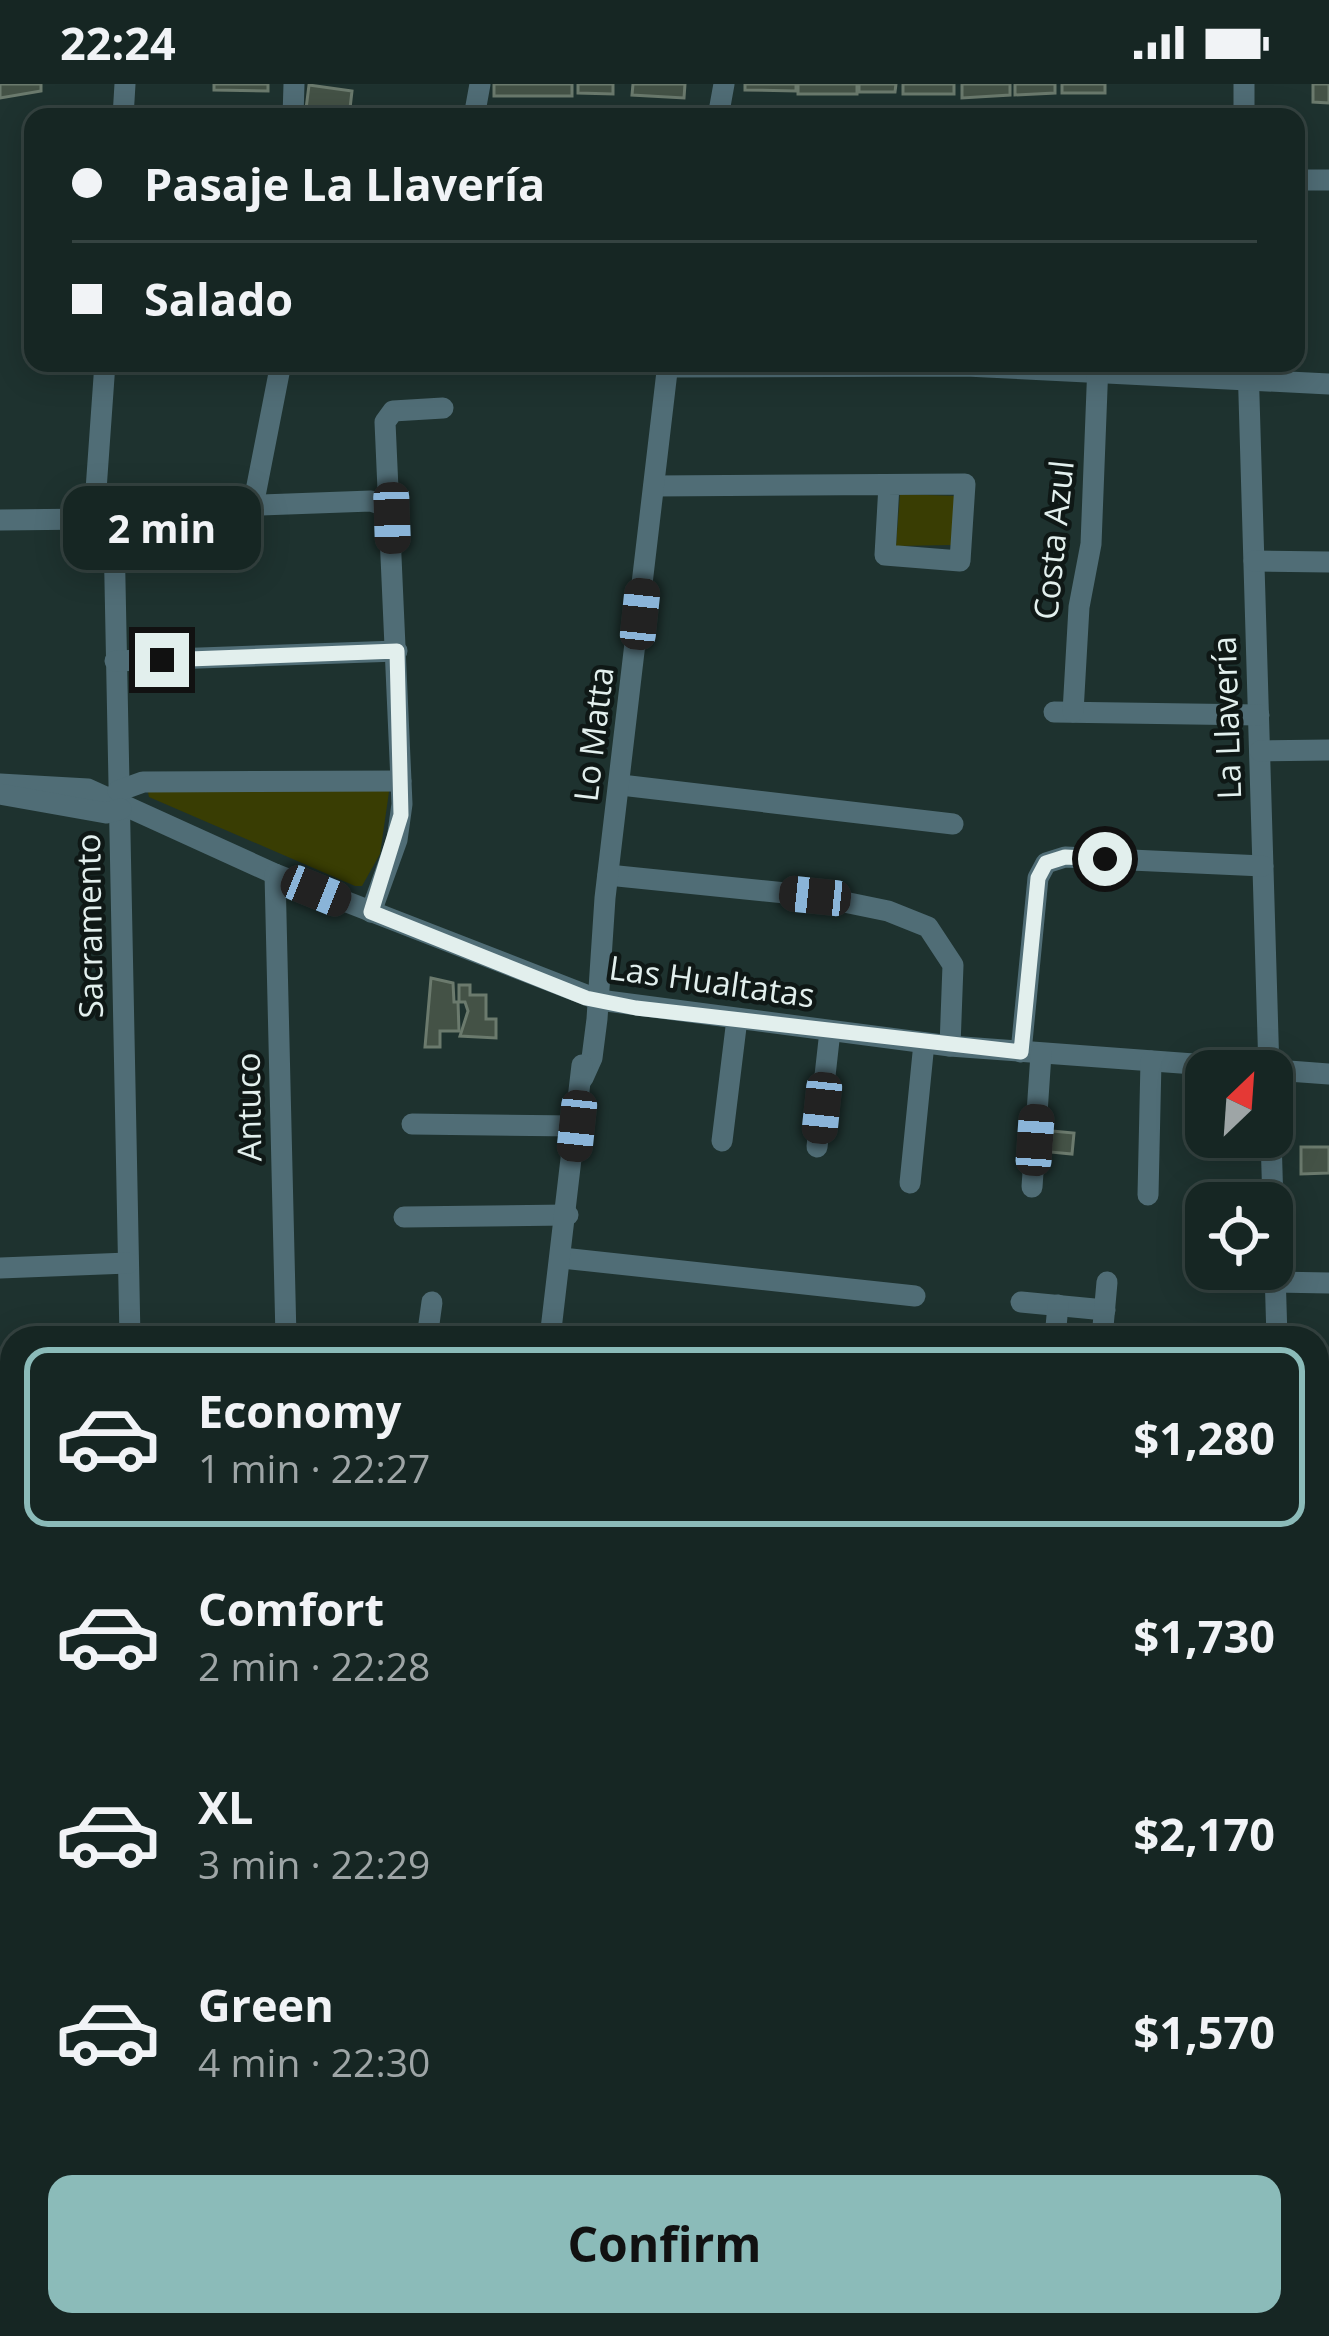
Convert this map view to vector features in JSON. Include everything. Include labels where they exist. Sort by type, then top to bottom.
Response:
[{"type":"street","name":"Sacramento","points":[[104,372],[96,490],[114,532],[130,1326]]},
{"type":"street","points":[[253,506],[279,372]]},
{"type":"street","name":"Lo Matta","points":[[552,1326],[583,1078],[592,1058],[593,999],[667,372]]},
{"type":"street","name":"Costa Azul","points":[[1098,372],[1091,544],[1064,712],[1258,715]]},
{"type":"street","points":[[1248,372],[1329,384]]},
{"type":"street","name":"La Llavería","points":[[1248,372],[1268,1050]]},
{"type":"street","points":[[371,912],[397,840],[401,781],[385,422],[393,411],[443,408]]},
{"type":"street","points":[[654,486],[965,484],[960,561],[885,555],[889,485]]},
{"type":"street","points":[[0,520],[371,501],[386,506]]},
{"type":"street","points":[[1254,561],[1329,562]]},
{"type":"street","points":[[115,662],[397,651]]},
{"type":"street","points":[[1260,751],[1329,750]]},
{"type":"street","name":"Las Hualtatas","points":[[0,794],[106,813],[143,782],[401,781]]},
{"type":"street","name":"Las Hualtatas","points":[[0,784],[65,784],[119,800],[275,874],[593,999],[950,1046],[1185,1064]]},
{"type":"street","points":[[621,784],[953,824]]},
{"type":"street","points":[[1032,1187],[1031,1053],[1038,878],[1046,863],[1065,857],[1263,866]]},
{"type":"street","name":"Antuco","points":[[275,874],[286,1326]]},
{"type":"street","points":[[607,887],[815,896],[918,920],[953,965],[950,1046]]},
{"type":"street","points":[[722,1141],[737,1019]]},
{"type":"street","points":[[818,1147],[830,1031]]},
{"type":"street","points":[[910,1183],[923,1042]]},
{"type":"street","points":[[1148,1195],[1151,1061]]},
{"type":"street","name":"Las Hualtatas","points":[[1293,1072],[1329,1074]]},
{"type":"street","points":[[412,1124],[577,1126]]},
{"type":"street","points":[[404,1217],[568,1216]]},
{"type":"street","points":[[562,1258],[915,1296]]},
{"type":"street","points":[[0,1268],[128,1263]]},
{"type":"street","points":[[1103,1326],[1107,1282]]},
{"type":"street","points":[[1293,1282],[1329,1283]]},
{"type":"street","points":[[1275,1290],[1277,1326]]},
{"type":"street","points":[[429,1326],[432,1302]]},
{"type":"street","points":[[1021,1302],[1105,1310]]},
{"type":"street","points":[[1056,1326],[1058,1305]]},
{"type":"green space","points":[[900,494],[956,496],[953,545],[896,546]]},
{"type":"green space","points":[[390,785],[380,854],[362,886],[149,797],[147,788]]},
{"type":"building","points":[[0,84],[41,84],[41,91],[0,98]]},
{"type":"building","points":[[214,84],[268,84],[268,91],[214,90]]},
{"type":"building","points":[[494,84],[572,84],[572,96],[494,96]]},
{"type":"building","points":[[578,84],[613,84],[613,94],[578,93]]},
{"type":"building","points":[[633,84],[685,84],[684,98],[632,95]]},
{"type":"building","points":[[745,84],[796,84],[796,91],[745,90]]},
{"type":"building","points":[[798,84],[857,84],[857,94],[798,94]]},
{"type":"building","points":[[859,84],[896,84],[895,92],[859,92]]},
{"type":"building","points":[[903,84],[954,84],[954,94],[903,94]]},
{"type":"building","points":[[962,84],[1010,84],[1010,95],[962,98]]},
{"type":"building","points":[[1015,84],[1055,84],[1055,93],[1015,95]]},
{"type":"building","points":[[1062,84],[1105,84],[1105,93],[1062,93]]},
{"type":"building","points":[[1313,84],[1329,84],[1329,103],[1313,102]]},
{"type":"building","points":[[309,85],[352,91],[350,108],[306,108]]},
{"type":"building","points":[[431,978],[453,983],[454,1002],[458,1002],[459,1031],[440,1031],[440,1047],[425,1047]]},
{"type":"building","points":[[459,985],[470,985],[470,995],[486,995],[486,1019],[496,1019],[496,1038],[460,1036],[468,1011],[465,1002],[459,1002]]},
{"type":"building","points":[[1052,1131],[1074,1133],[1072,1154],[1050,1152]]},
{"type":"building","points":[[1301,1147],[1329,1147],[1329,1173],[1301,1174]]},
{"type":"route","points":[[162,660],[397,651],[401,815],[371,912],[586,998],[636,1008],[1021,1052],[1038,878],[1046,863],[1065,857],[1105,859]]}]
